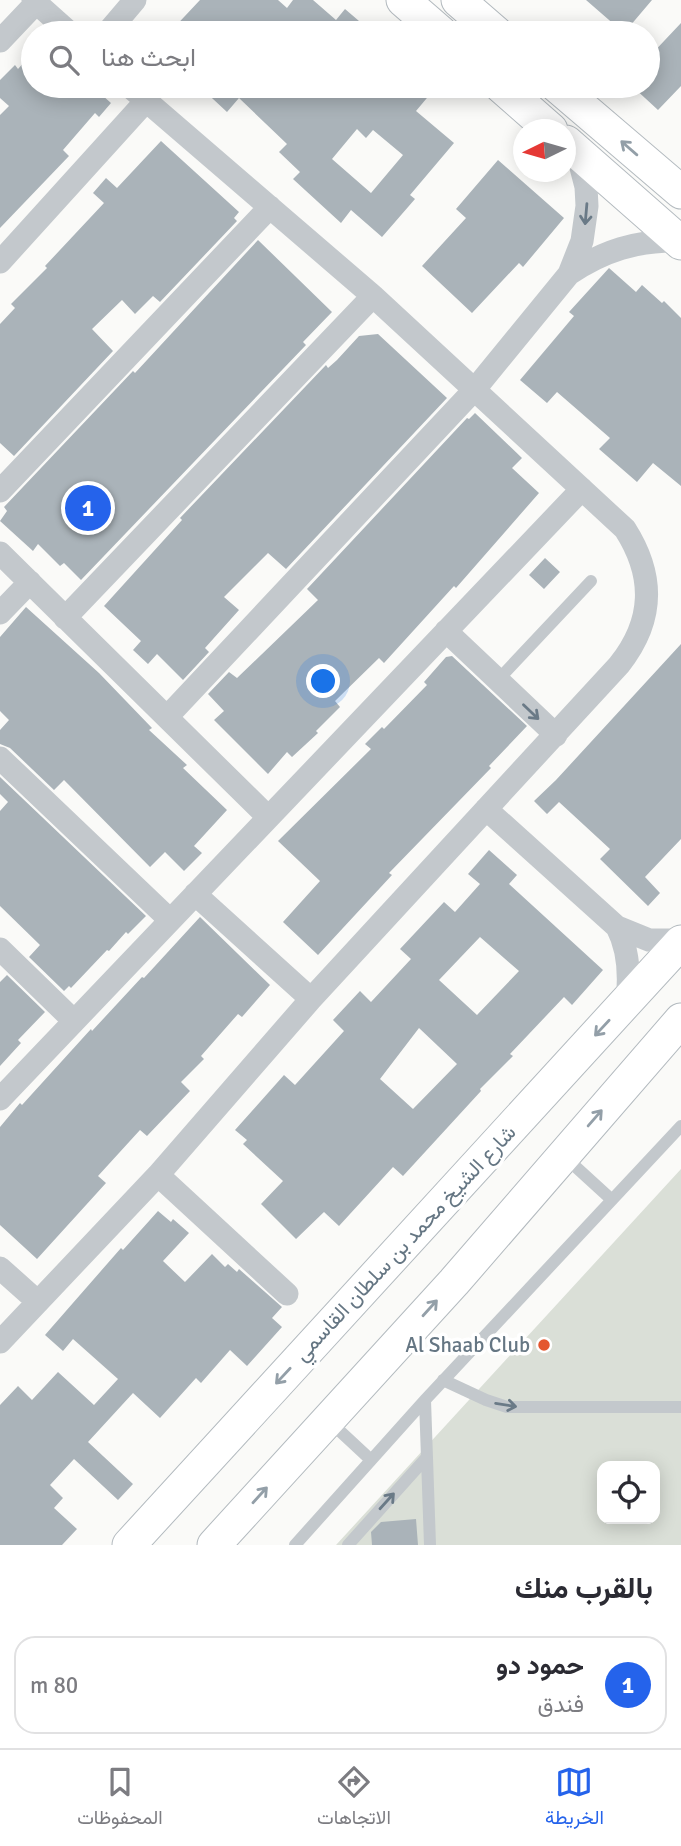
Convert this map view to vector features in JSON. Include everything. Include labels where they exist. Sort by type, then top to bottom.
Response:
[{"type":"main road","points":[[403,0],[427,21]]},
{"type":"main road","points":[[458,0],[482,21]]},
{"type":"main road","points":[[515,98],[538,119]]},
{"type":"main road","points":[[571,98],[681,192]]},
{"type":"main road","points":[[576,151],[680,242]]},
{"type":"main road","name":"شارع الشيخ محمد بن سلطان القاسمي","points":[[129,1545],[681,941]]},
{"type":"main road","points":[[214,1545],[454,1282],[681,1020]]},
{"type":"street","points":[[117,21],[135,0]]},
{"type":"street","points":[[0,41],[34,2],[56,21]]},
{"type":"street","points":[[0,262],[133,98]]},
{"type":"street","points":[[0,1342],[158,1175],[312,999],[556,735],[630,650],[642,625],[647,598],[642,561],[625,529],[373,296],[143,98]]},
{"type":"street","points":[[569,275],[582,241],[587,206],[586,187],[576,160]]},
{"type":"street","points":[[0,491],[270,207]]},
{"type":"street","points":[[167,718],[475,389],[569,275],[593,259],[620,247],[659,241],[680,242]]},
{"type":"street","points":[[65,618],[373,296]]},
{"type":"street","points":[[0,1099],[582,489]]},
{"type":"street","points":[[0,553],[268,817]]},
{"type":"street","points":[[0,613],[30,582]]},
{"type":"street","points":[[446,631],[556,735]]},
{"type":"street","points":[[0,758],[170,920]]},
{"type":"street","points":[[486,808],[617,927],[649,940],[681,941]]},
{"type":"street","points":[[195,894],[312,999]]},
{"type":"street","points":[[617,927],[628,963],[627,1001]]},
{"type":"street","points":[[0,949],[74,1021]]},
{"type":"street","points":[[158,1175],[288,1294]]},
{"type":"street","points":[[0,1268],[38,1301]]},
{"type":"lane","points":[[498,680],[590,581]]},
{"type":"lane","points":[[295,1545],[443,1380],[681,1126]]},
{"type":"lane","points":[[562,1155],[612,1200]]},
{"type":"lane","points":[[443,1380],[486,1400],[507,1406],[681,1407]]},
{"type":"lane","points":[[425,1400],[430,1545]]},
{"type":"lane","points":[[328,1420],[371,1460]]},
{"type":"lane","points":[[348,1545],[427,1457]]},
{"type":"shaded area","points":[[681,1169],[681,1545],[336,1545]]},
{"type":"building","points":[[200,0],[278,0],[287,8],[293,0],[313,0],[336,20],[345,9],[359,21],[180,21]]},
{"type":"building","points":[[586,0],[652,0],[634,21],[610,21]]},
{"type":"building","points":[[681,23],[681,86],[658,110],[645,98],[660,98],[660,45]]},
{"type":"building","points":[[15,65],[18,69],[21,66],[21,98],[105,98],[111,103],[99,117],[95,113],[63,150],[69,156],[0,228],[0,115],[9,106],[0,98],[0,80]]},
{"type":"building","points":[[212,98],[239,98],[227,112]]},
{"type":"building","points":[[239,98],[427,98],[416,111],[454,143],[410,195],[415,199],[382,237],[351,210],[341,223],[293,179],[300,172],[279,152],[287,144]],"holes":[[[357,129],[366,138],[373,130],[403,155],[371,193],[332,159]]]},
{"type":"building","points":[[161,141],[239,212],[234,218],[237,221],[160,302],[153,296],[135,314],[122,300],[92,329],[113,351],[14,456],[0,443],[0,324],[15,308],[11,304],[104,203],[93,193],[106,178],[117,188]]},
{"type":"building","points":[[498,160],[513,173],[513,182],[523,182],[564,218],[523,267],[519,263],[472,313],[422,266],[466,218],[456,209]]},
{"type":"building","points":[[258,240],[332,312],[303,342],[306,345],[81,580],[64,563],[60,566],[38,544],[33,551],[0,521],[7,511],[4,507],[133,371],[135,373]]},
{"type":"building","points":[[609,268],[636,292],[642,285],[681,318],[681,486],[653,463],[637,482],[599,449],[610,438],[557,392],[547,403],[520,380],[574,316],[569,312]]},
{"type":"building","points":[[378,334],[447,398],[286,569],[268,553],[224,597],[239,610],[205,648],[209,652],[183,680],[157,654],[148,664],[133,650],[141,641],[104,606],[182,520],[180,518],[326,365],[328,368],[359,336]]},
{"type":"building","points":[[475,413],[522,458],[512,468],[539,493],[456,588],[454,586],[384,663],[379,658],[335,701],[340,707],[316,731],[318,733],[292,757],[287,752],[268,774],[214,720],[224,711],[208,694],[229,672],[237,678],[318,600],[307,589],[467,418]]},
{"type":"building","points":[[545,558],[560,572],[544,589],[529,575]]},
{"type":"building","points":[[26,607],[99,673],[152,728],[149,730],[187,765],[183,768],[227,810],[194,846],[202,853],[184,871],[165,852],[150,867],[64,780],[54,790],[10,748],[0,744],[0,730],[9,720],[0,711],[0,637]]},
{"type":"building","points":[[681,644],[681,839],[645,877],[660,893],[648,906],[600,859],[610,849],[559,802],[547,814],[534,801]]},
{"type":"building","points":[[452,656],[527,726],[489,766],[491,768],[389,873],[392,875],[318,955],[283,922],[320,881],[278,841],[371,749],[365,744],[382,727],[384,729],[427,685],[424,682],[446,657]]},
{"type":"building","points":[[0,777],[146,916],[107,950],[71,988],[69,986],[64,991],[29,957],[40,945],[0,906],[0,811],[8,802],[0,794]]},
{"type":"building","points":[[489,850],[517,875],[509,884],[603,970],[572,1005],[564,997],[403,1176],[393,1167],[339,1226],[324,1212],[296,1239],[261,1204],[283,1181],[243,1144],[247,1140],[235,1130],[284,1075],[295,1085],[344,1031],[333,1020],[360,991],[371,1002],[411,959],[400,949],[444,902],[455,912],[480,884],[468,874]],"holes":[[[480,937],[519,971],[477,1015],[439,980]],[[419,1028],[457,1064],[413,1109],[380,1079]]]},
{"type":"building","points":[[200,917],[270,985],[242,1017],[238,1014],[201,1056],[204,1059],[181,1082],[190,1091],[147,1136],[140,1130],[98,1176],[106,1183],[37,1259],[0,1225],[0,1127]]},
{"type":"building","points":[[7,975],[45,1012],[18,1040],[21,1043],[0,1066],[0,982]]},
{"type":"building","points":[[158,1211],[171,1222],[173,1219],[189,1233],[163,1261],[185,1282],[212,1254],[225,1267],[228,1264],[237,1272],[239,1269],[282,1307],[272,1318],[282,1327],[247,1366],[230,1350],[201,1383],[196,1378],[160,1418],[133,1393],[88,1442],[133,1484],[118,1500],[74,1459],[50,1485],[63,1498],[54,1508],[77,1529],[62,1545],[0,1545],[0,1405],[18,1386],[32,1400],[58,1372],[94,1405],[118,1379],[73,1339],[63,1351],[45,1335],[121,1248],[123,1250]]},
{"type":"building","points":[[416,1519],[418,1545],[372,1545],[371,1532],[381,1522]]},
{"type":"place","name":"حمود دو","points":[[88,508]]},
{"type":"place","name":"Al Shaab Club","points":[[544,1345]]}]
